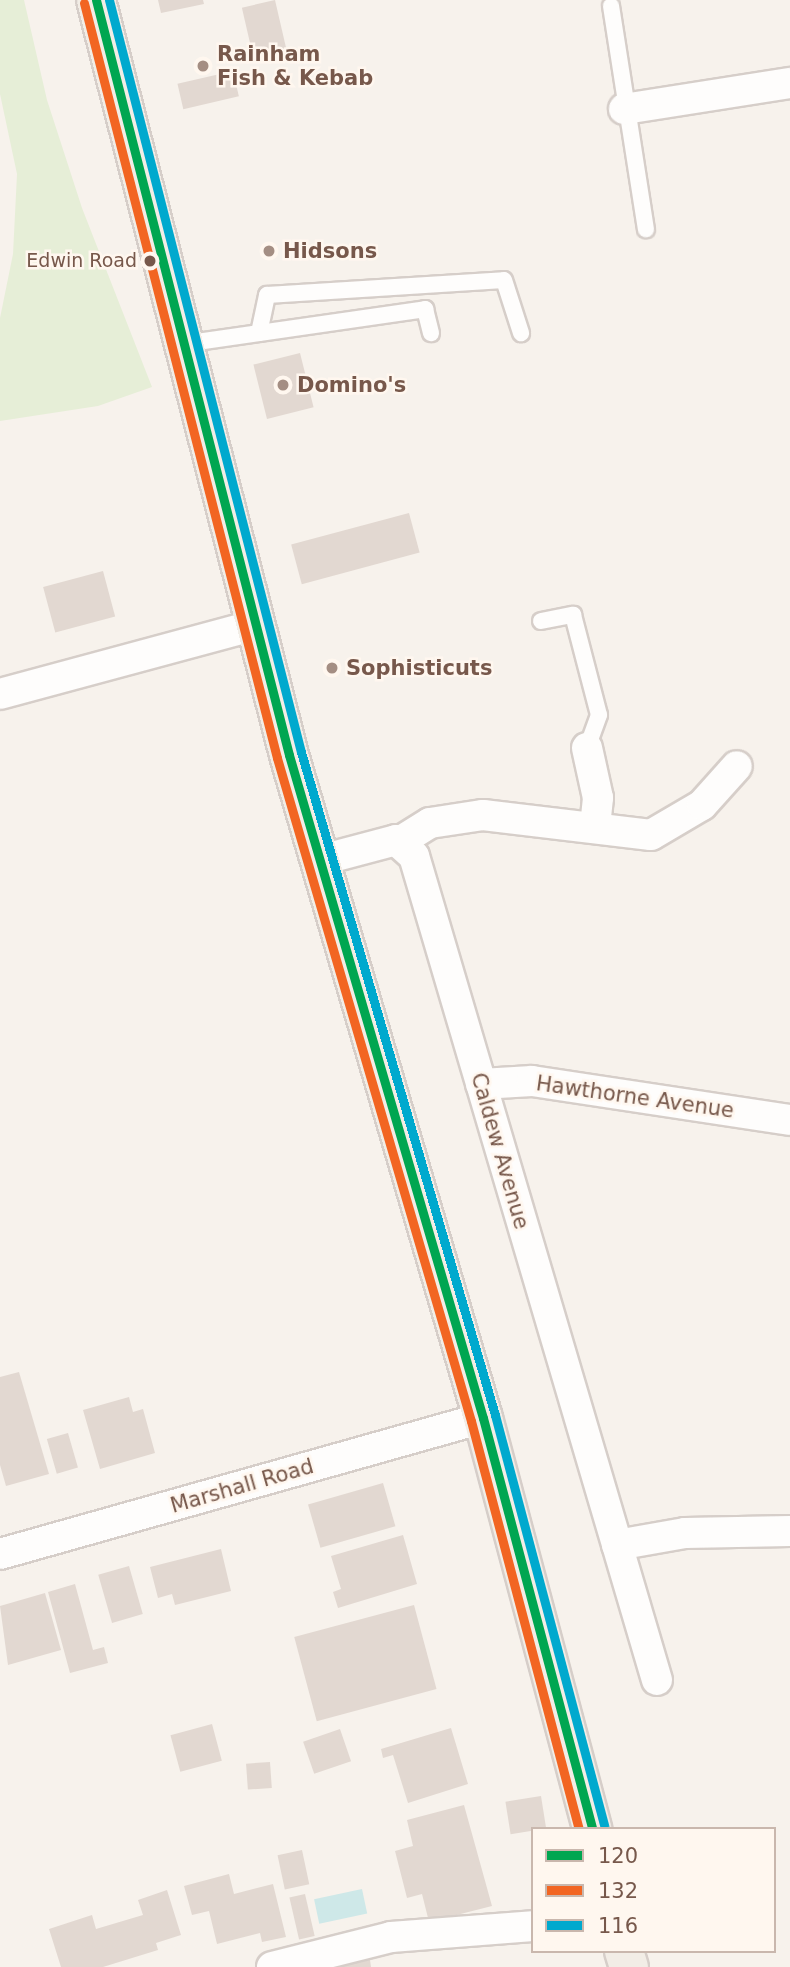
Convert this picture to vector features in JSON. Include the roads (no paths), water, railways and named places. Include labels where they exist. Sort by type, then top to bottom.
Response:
[{"type":"main road","points":[[96,0],[183,344],[321,860],[483,1418],[591,1827]]},
{"type":"street","points":[[624,110],[790,83]]},
{"type":"street","points":[[0,694],[258,624]]},
{"type":"street","points":[[587,748],[598,802],[595,826]]},
{"type":"street","points":[[321,860],[401,841],[430,823],[475,815],[595,826],[651,835],[702,805],[737,766]]},
{"type":"street","name":"Caldew Avenue","points":[[401,841],[415,859],[657,1680]]},
{"type":"street","name":"Hawthorne Avenue","points":[[481,1084],[532,1081],[790,1120]]},
{"type":"street","name":"Marshall Road","points":[[0,1554],[483,1418]]},
{"type":"street","points":[[617,1545],[685,1533],[790,1531]]},
{"type":"street","points":[[272,1967],[391,1937],[531,1926]]},
{"type":"lane","points":[[611,6],[624,110],[646,229]]},
{"type":"lane","points":[[259,333],[267,295],[504,279],[521,333]]},
{"type":"lane","points":[[183,344],[425,309],[431,333]]},
{"type":"lane","points":[[541,621],[573,615],[599,715],[587,748]]},
{"type":"water","points":[[362,1889],[367,1913],[319,1924],[314,1899]]},
{"type":"place","name":"Rainham Fish & Kebab","points":[[203,66]]},
{"type":"place","name":"Hidsons","points":[[269,251]]},
{"type":"place","name":"Edwin Road","points":[[150,261]]},
{"type":"place","name":"Domino's","points":[[283,385]]},
{"type":"place","name":"Sophisticuts","points":[[332,668]]}]
